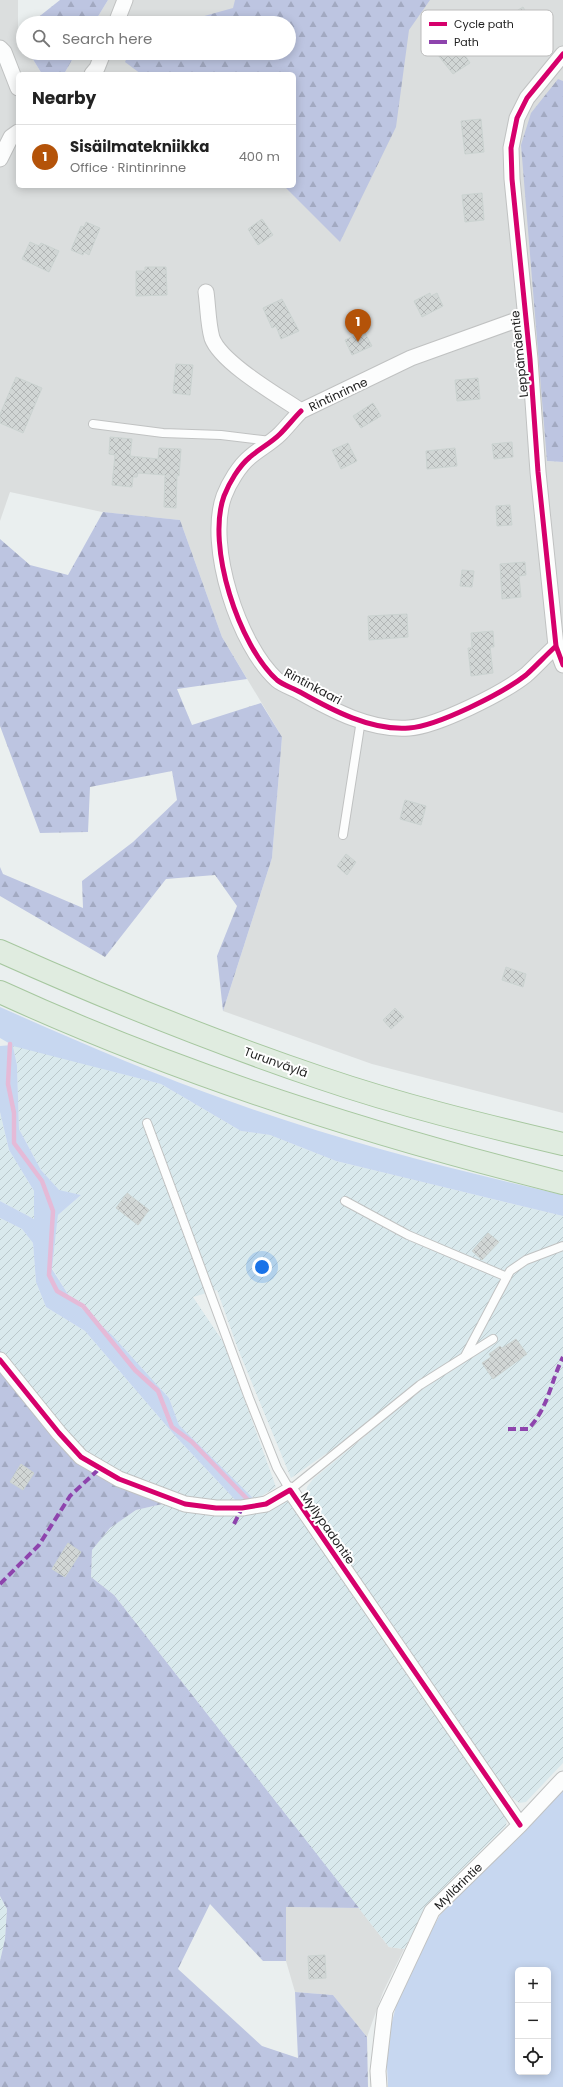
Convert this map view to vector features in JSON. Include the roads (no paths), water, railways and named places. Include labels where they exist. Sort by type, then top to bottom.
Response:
[{"type":"highway","name":"Turunväylä","points":[[0,951],[159,1019],[322,1079],[467,1122],[563,1144]]},
{"type":"highway","points":[[0,992],[148,1054],[318,1115],[469,1159],[563,1183]]},
{"type":"street","points":[[119,16],[125,0]]},
{"type":"street","points":[[0,48],[4,52],[16,83]]},
{"type":"street","name":"Leppämäentie","points":[[563,54],[528,98],[517,118],[511,148],[512,179],[556,646],[563,665]]},
{"type":"street","points":[[94,72],[100,60]]},
{"type":"street","points":[[0,159],[11,137],[16,133]]},
{"type":"street","name":"Rintinrinne","points":[[206,292],[212,338],[226,356],[251,377],[301,411],[411,358],[525,316]]},
{"type":"street","name":"Rintinkaari","points":[[301,411],[272,441],[248,458],[235,475],[224,496],[220,512],[218,544],[231,595],[241,626],[257,655],[278,680],[341,713],[378,725],[409,728],[434,723],[503,691],[526,674],[556,646]]},
{"type":"street","name":"Myllypadontie","points":[[0,1360],[58,1433],[81,1457],[119,1479],[185,1504],[216,1508],[242,1508],[266,1504],[290,1490],[520,1825]]},
{"type":"street","name":"Myllärintie","points":[[379,2087],[378,2071],[386,2011],[432,1911],[520,1825],[563,1779]]},
{"type":"lane","points":[[93,424],[163,433],[221,435],[272,441]]},
{"type":"lane","points":[[343,835],[361,720]]},
{"type":"lane","points":[[147,1123],[249,1398],[277,1468],[290,1490],[420,1384],[493,1339]]},
{"type":"lane","points":[[345,1201],[408,1235],[507,1277]]},
{"type":"lane","points":[[465,1357],[510,1271],[526,1260],[563,1246]]},
{"type":"waterway","points":[[10,1044],[8,1084],[14,1113],[14,1143],[42,1181],[53,1211],[49,1275],[57,1291],[83,1306],[135,1370],[158,1391],[172,1427],[192,1442],[249,1501]]},
{"type":"place","name":"Sisäilmatekniikka","points":[[358,342]]}]
